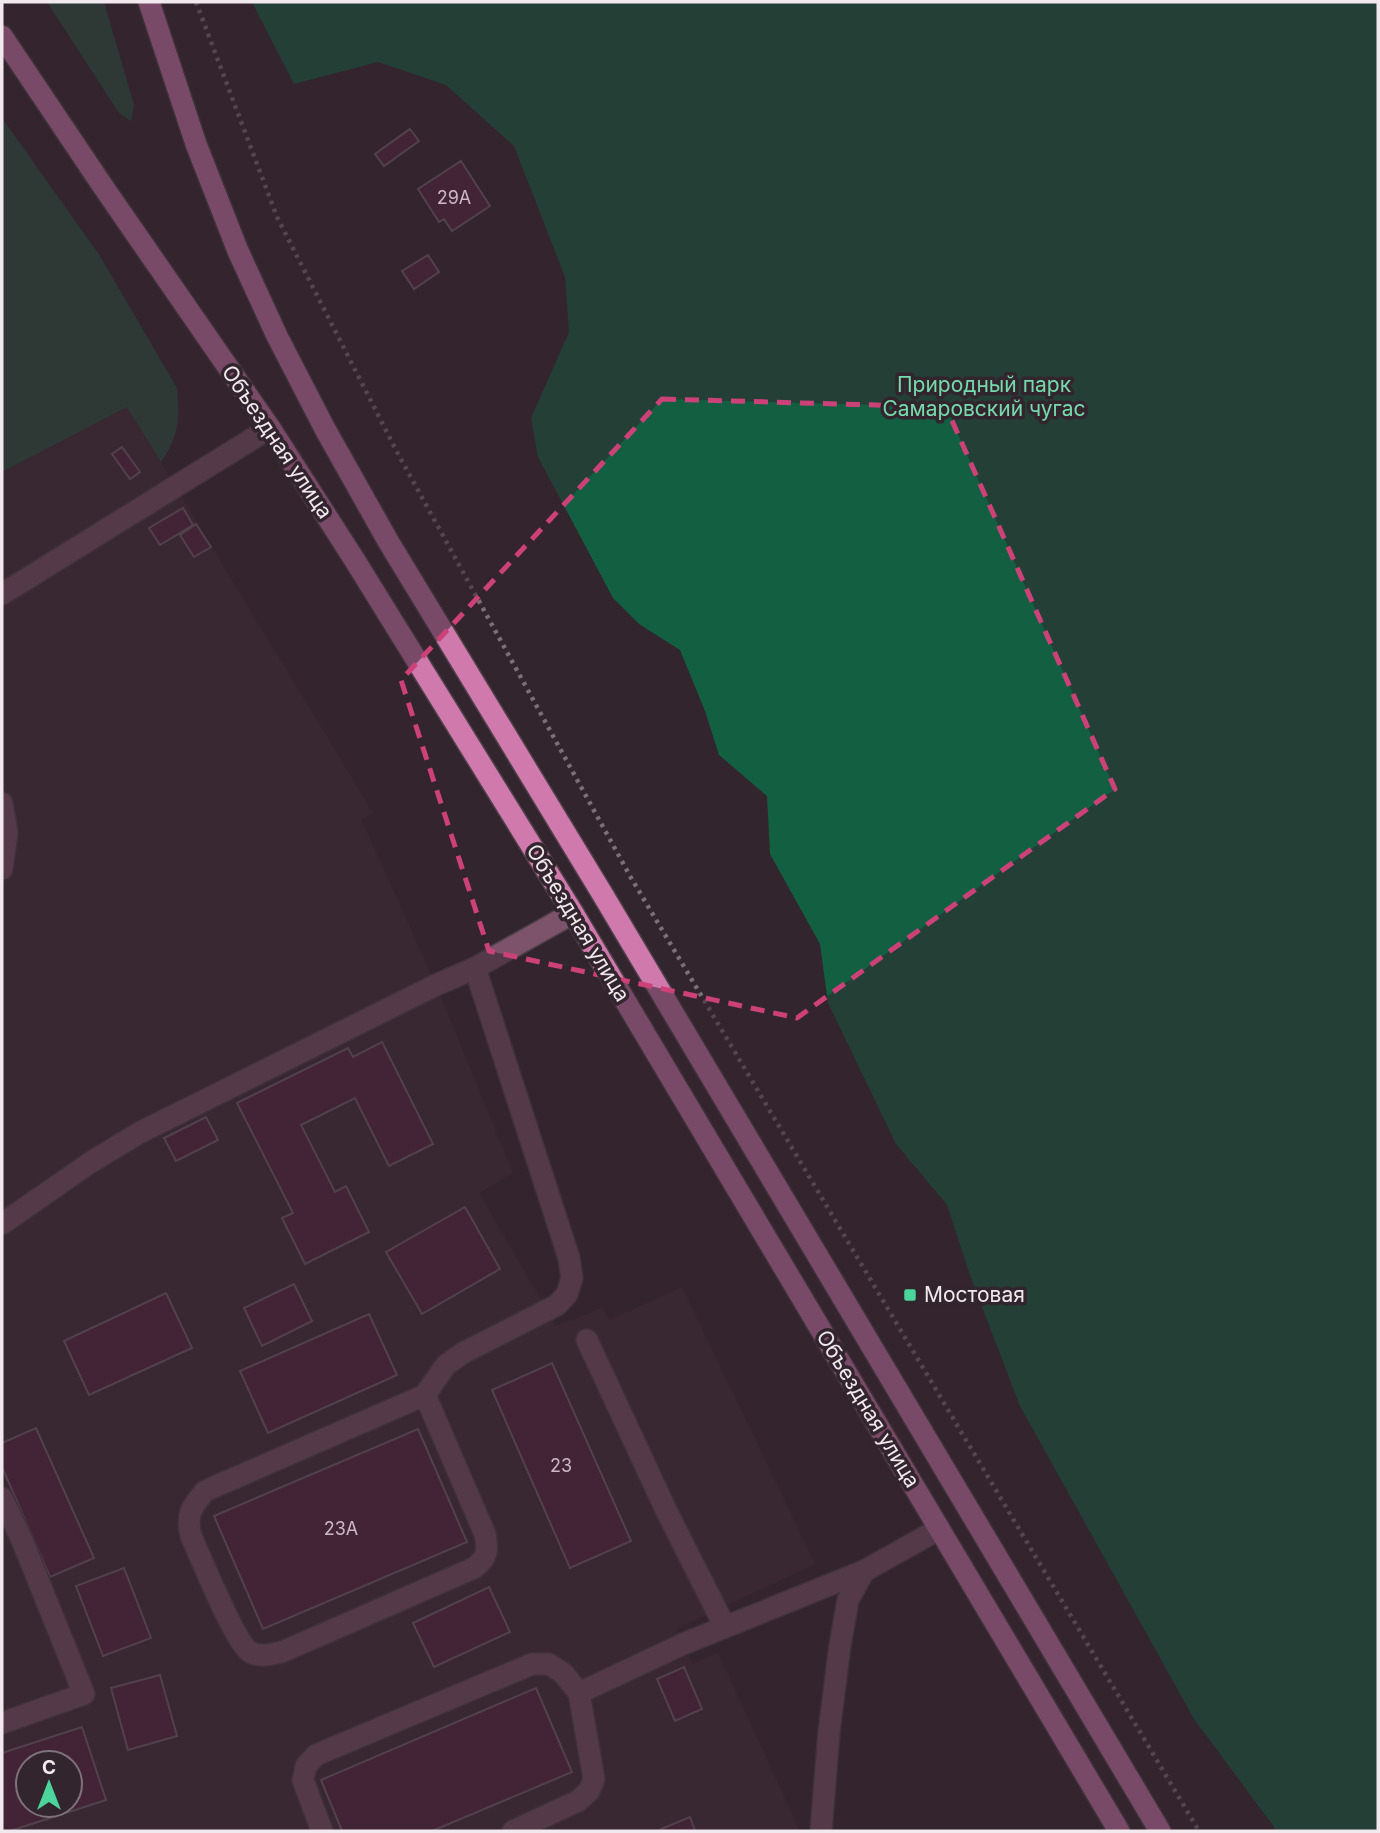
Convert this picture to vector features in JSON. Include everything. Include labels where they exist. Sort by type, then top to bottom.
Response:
[{"type":"main road","name":"Объездная улица","points":[[149,2],[196,144],[234,240],[277,336],[325,429],[388,541],[603,895],[1160,1831]]},
{"type":"main road","name":"Объездная улица","points":[[2,36],[270,428],[362,571],[573,913],[1119,1831]]},
{"type":"main road","points":[[573,913],[603,895]]},
{"type":"main road","points":[[939,1529],[970,1510]]},
{"type":"lane","points":[[2,594],[270,428]]},
{"type":"lane","points":[[2,803],[7,833],[2,869]]},
{"type":"lane","points":[[2,1224],[91,1162],[139,1133],[475,968],[573,913]]},
{"type":"lane","points":[[425,1395],[485,1534],[488,1549],[484,1561],[474,1568],[282,1652],[266,1656],[250,1652],[237,1637],[191,1536],[187,1521],[192,1506],[205,1491],[425,1395],[446,1365],[463,1353],[557,1306],[567,1294],[572,1278],[569,1258],[475,968]]},
{"type":"lane","points":[[587,1340],[666,1510],[725,1627]]},
{"type":"lane","points":[[2,1498],[22,1540],[84,1694],[2,1723]]},
{"type":"lane","points":[[579,1693],[683,1644],[864,1571],[939,1529]]},
{"type":"lane","points":[[821,1831],[829,1732],[840,1645],[848,1600],[864,1571]]},
{"type":"lane","points":[[321,1831],[303,1780],[306,1766],[316,1755],[532,1664],[549,1664],[563,1673],[579,1693],[594,1779],[589,1791],[578,1801],[513,1831]]},
{"type":"path","points":[[196,2],[277,216],[397,452],[630,876],[1199,1831]]},
{"type":"highlighted area","points":[[662,399],[946,407],[1115,789],[797,1018],[489,951],[401,680]]},
{"type":"shaded area","points":[[127,407],[373,813],[361,819],[436,985],[513,1173],[479,1193],[556,1326],[602,1308],[610,1320],[682,1287],[815,1564],[676,1629],[692,1664],[718,1653],[800,1831],[2,1831],[2,472]]},
{"type":"green space","points":[[47,2],[104,2],[134,105],[131,121],[119,113]]},
{"type":"green space","name":"Природный парк Самаровский чугас","points":[[252,2],[1378,2],[1378,1831],[1277,1831],[1194,1719],[1020,1406],[972,1281],[947,1205],[896,1144],[828,1003],[820,944],[770,854],[767,796],[719,755],[705,711],[680,650],[639,624],[613,598],[538,457],[531,418],[569,332],[565,277],[514,146],[446,85],[378,62],[294,84]]},
{"type":"green space","points":[[2,118],[100,256],[177,388],[177,427],[172,444],[161,462],[127,407],[2,472]]},
{"type":"building","points":[[410,129],[419,141],[384,166],[375,154]]},
{"type":"building","points":[[461,161],[490,206],[452,231],[444,219],[439,222],[418,189]]},
{"type":"building","points":[[428,255],[439,272],[414,289],[402,271]]},
{"type":"building","points":[[122,447],[140,472],[130,479],[112,454]]},
{"type":"building","points":[[183,508],[193,525],[160,545],[149,528]]},
{"type":"building","points":[[196,524],[211,547],[194,557],[180,535]]},
{"type":"building","points":[[382,1042],[433,1144],[389,1166],[355,1098],[301,1125],[335,1192],[346,1186],[369,1232],[305,1264],[282,1218],[293,1213],[237,1103],[348,1048],[353,1057]]},
{"type":"building","points":[[206,1117],[218,1140],[176,1161],[164,1138]]},
{"type":"building","points":[[465,1207],[500,1269],[422,1314],[386,1252]]},
{"type":"building","points":[[294,1284],[312,1321],[262,1346],[244,1308]]},
{"type":"building","points":[[166,1293],[192,1348],[89,1395],[64,1341]]},
{"type":"building","points":[[369,1314],[397,1375],[268,1433],[240,1371]]},
{"type":"building","points":[[552,1363],[631,1541],[570,1568],[492,1390]]},
{"type":"building","points":[[36,1428],[94,1558],[50,1577],[2,1467],[2,1443]]},
{"type":"building","points":[[418,1429],[467,1542],[263,1629],[214,1516]]},
{"type":"building","points":[[124,1568],[151,1638],[103,1656],[76,1586]]},
{"type":"building","points":[[489,1587],[510,1632],[434,1667],[413,1623]]},
{"type":"building","points":[[684,1667],[702,1709],[675,1721],[657,1679]]},
{"type":"building","points":[[160,1675],[177,1736],[128,1750],[111,1688]]},
{"type":"building","points":[[536,1688],[572,1772],[432,1831],[342,1831],[321,1780]]},
{"type":"building","points":[[82,1727],[106,1800],[84,1807],[84,1749],[14,1749]]},
{"type":"building","points":[[14,1749],[14,1819],[47,1819],[2,1831],[2,1753]]},
{"type":"building","points":[[690,1817],[695,1831],[661,1829]]},
{"type":"place","name":"Мостовая","points":[[910,1295]]}]
